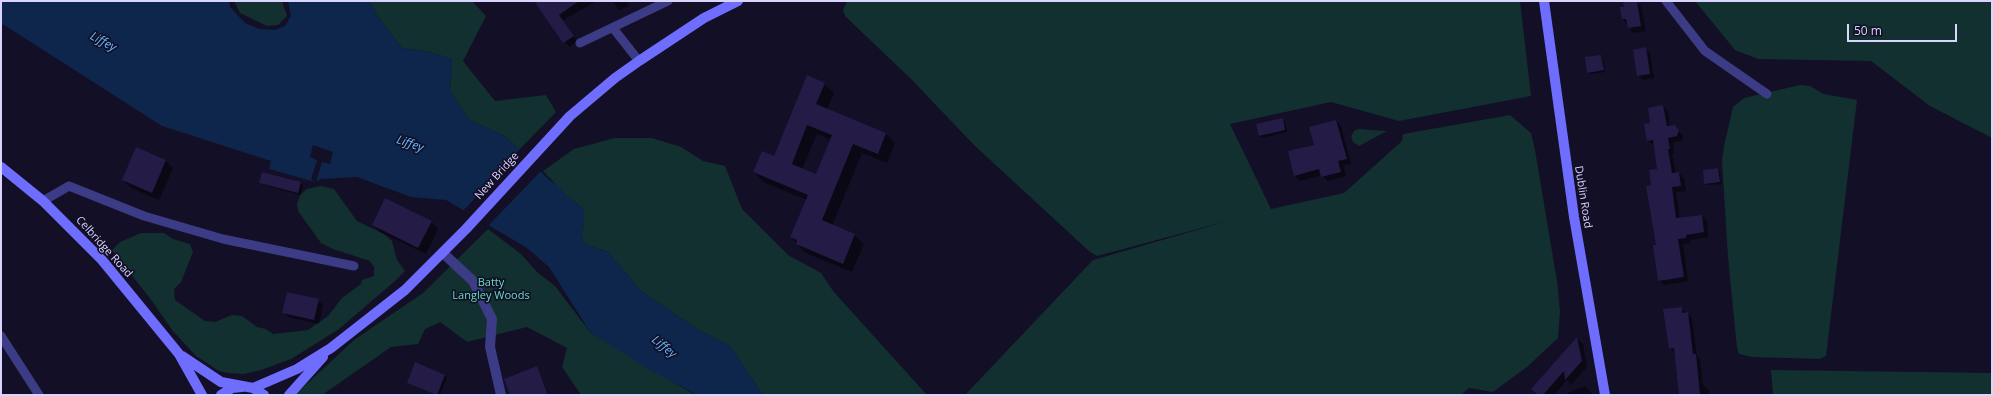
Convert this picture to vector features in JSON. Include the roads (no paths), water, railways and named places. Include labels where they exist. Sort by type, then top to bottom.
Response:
[{"type":"main road","name":"New Bridge","points":[[331,348],[405,290],[466,229],[546,139],[591,97],[640,61],[704,18],[738,1]]},
{"type":"main road","name":"Dublin Road","points":[[1544,1],[1571,202],[1605,395]]},
{"type":"main road","name":"Celbridge Road","points":[[1,167],[43,201],[102,260],[179,354]]},
{"type":"main road","points":[[221,395],[232,388],[248,387],[297,369],[331,348]]},
{"type":"main road","points":[[289,395],[331,348]]},
{"type":"main road","points":[[179,354],[221,382],[248,387],[264,395]]},
{"type":"main road","points":[[179,354],[202,395]]},
{"type":"street","points":[[443,253],[473,281],[492,319],[490,347],[501,395]]},
{"type":"lane","points":[[580,43],[668,1]]},
{"type":"lane","points":[[1666,1],[1705,51],[1767,94]]},
{"type":"lane","points":[[613,28],[640,61]]},
{"type":"lane","points":[[43,201],[69,186],[144,216],[209,234],[354,266]]},
{"type":"lane","points":[[1,336],[39,395]]},
{"type":"water","name":"Liffey","points":[[1,1],[229,1],[230,7],[245,23],[259,29],[275,30],[285,26],[291,16],[288,1],[369,1],[378,17],[402,48],[429,52],[452,59],[450,90],[468,119],[504,136],[520,149],[546,177],[584,209],[584,225],[581,234],[585,244],[608,252],[641,291],[697,329],[730,346],[763,395],[695,395],[646,368],[590,332],[549,267],[527,248],[446,200],[411,197],[357,177],[321,179],[315,182],[269,169],[271,161],[162,126],[1,23]]},
{"type":"park label","name":"Batty Langley Woods","points":[[491,289]]}]
